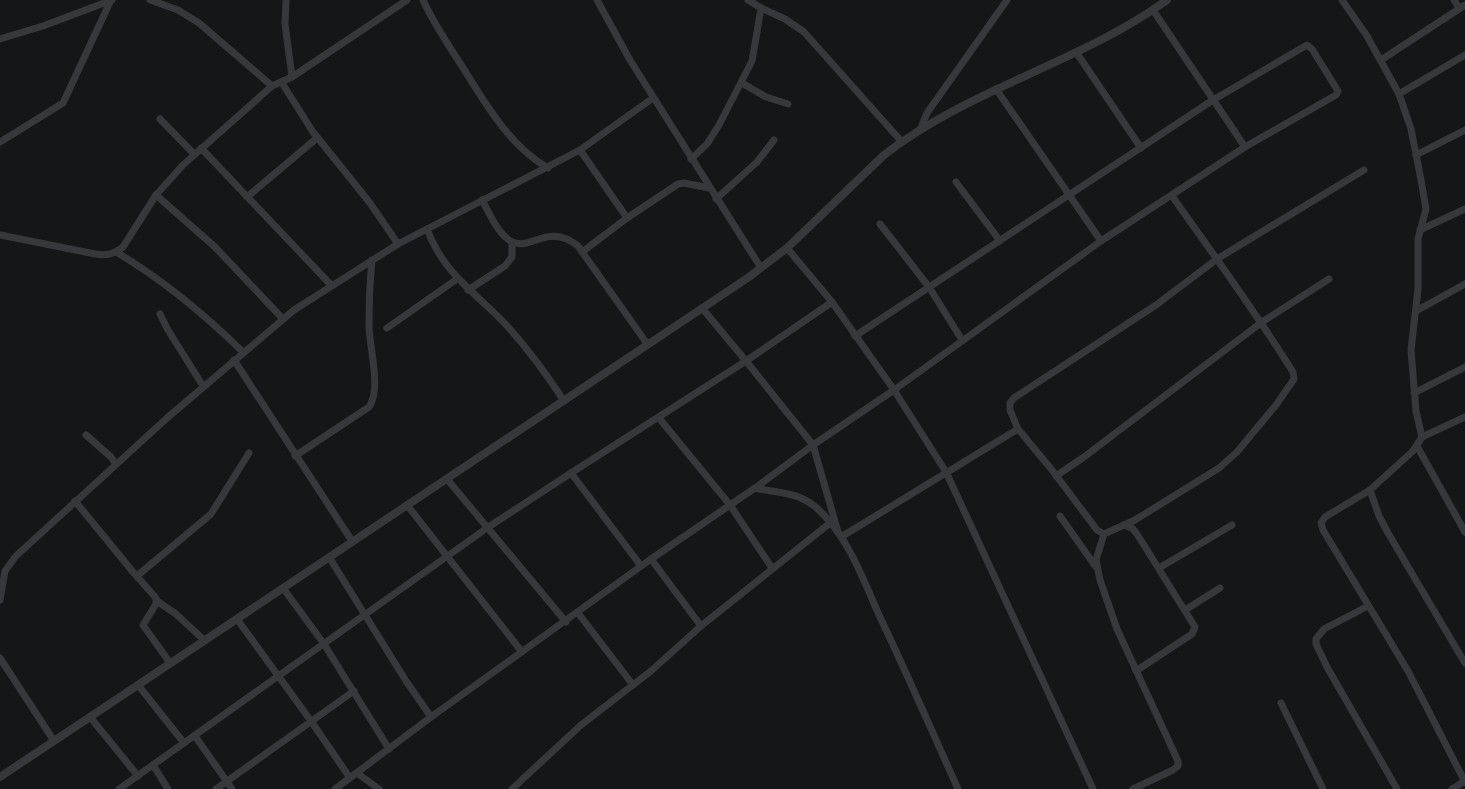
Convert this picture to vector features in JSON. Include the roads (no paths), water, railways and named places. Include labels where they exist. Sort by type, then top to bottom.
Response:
[{"type":"street","points":[[0,39],[43,26],[111,0]]},
{"type":"street","points":[[0,142],[63,103],[111,0]]},
{"type":"street","points":[[150,0],[178,10],[198,23],[272,86]]},
{"type":"street","points":[[286,0],[285,24],[292,77]]},
{"type":"street","points":[[0,235],[106,256],[116,252],[123,247],[168,180],[194,154],[272,86],[292,77],[407,0]]},
{"type":"street","points":[[423,0],[488,107],[518,144],[532,158],[548,168]]},
{"type":"street","points":[[597,0],[606,20],[653,98],[761,268]]},
{"type":"street","points":[[748,0],[786,19],[804,32],[902,142]]},
{"type":"street","points":[[920,130],[927,113],[1007,0]]},
{"type":"street","points":[[0,777],[761,268],[787,248],[872,166],[920,130],[996,89],[1076,52],[1167,0]]},
{"type":"street","points":[[1342,0],[1381,60],[1399,94],[1411,129],[1426,209],[1418,239],[1416,311],[1411,350],[1414,393],[1422,437]]},
{"type":"street","points":[[1381,60],[1462,7],[1454,0]]},
{"type":"street","points":[[691,159],[707,144],[742,83],[754,57],[755,33],[760,8]]},
{"type":"street","points":[[1153,10],[1245,147]]},
{"type":"street","points":[[335,789],[641,566],[894,390],[1101,241],[1245,147],[1336,95],[1338,90],[1312,49],[1307,45],[1213,100],[855,336]]},
{"type":"street","points":[[1076,52],[1141,148]]},
{"type":"street","points":[[1399,94],[1465,55]]},
{"type":"street","points":[[282,83],[317,138],[370,203],[398,244]]},
{"type":"street","points":[[742,83],[766,97],[788,105]]},
{"type":"street","points":[[996,89],[1101,241]]},
{"type":"street","points":[[0,598],[2,573],[16,556],[203,386],[283,320],[331,285],[398,244],[580,150],[653,98]]},
{"type":"street","points":[[160,119],[194,154]]},
{"type":"street","points":[[1416,156],[1465,130]]},
{"type":"street","points":[[247,197],[317,138]]},
{"type":"street","points":[[716,199],[758,162],[774,140]]},
{"type":"street","points":[[201,148],[331,285]]},
{"type":"street","points":[[580,150],[627,218]]},
{"type":"street","points":[[1104,534],[1097,530],[1018,429],[1010,410],[1010,403],[1014,398],[1156,305],[1217,259],[1364,170]]},
{"type":"street","points":[[956,182],[1000,241]]},
{"type":"street","points":[[582,252],[627,218],[681,183],[709,188]]},
{"type":"street","points":[[156,195],[215,247],[283,320]]},
{"type":"street","points":[[1096,567],[1097,555],[1104,534],[1173,498],[1227,461],[1275,405],[1294,376],[1262,322],[1172,196]]},
{"type":"street","points":[[482,200],[497,226],[512,242],[519,243],[547,236],[565,237],[582,252],[648,345]]},
{"type":"street","points":[[1420,231],[1465,209]]},
{"type":"street","points":[[880,224],[929,287],[962,340]]},
{"type":"street","points":[[427,229],[438,253],[458,279],[508,327],[535,359],[564,401]]},
{"type":"street","points":[[468,290],[505,266],[512,257],[512,242]]},
{"type":"street","points":[[787,248],[832,302],[894,390],[946,472],[1093,789]]},
{"type":"street","points":[[116,252],[176,293],[243,352]]},
{"type":"street","points":[[296,456],[369,407],[372,402],[374,374],[369,326],[372,260]]},
{"type":"street","points":[[387,328],[458,279]]},
{"type":"street","points":[[1056,476],[1262,322],[1329,279]]},
{"type":"street","points":[[1416,311],[1465,284]]},
{"type":"street","points":[[119,789],[487,528],[659,418],[832,302]]},
{"type":"street","points":[[702,308],[813,445],[840,536],[881,619],[957,789]]},
{"type":"street","points":[[160,314],[203,386]]},
{"type":"street","points":[[234,360],[352,541]]},
{"type":"street","points":[[1414,393],[1465,367]]},
{"type":"street","points":[[1452,789],[1465,781],[1424,699],[1323,530],[1321,523],[1325,517],[1370,490],[1417,446],[1422,437],[1465,417]]},
{"type":"street","points":[[659,418],[730,505],[772,568]]},
{"type":"street","points":[[840,536],[1018,429]]},
{"type":"street","points":[[86,435],[116,464]]},
{"type":"street","points":[[1417,446],[1465,532]]},
{"type":"street","points":[[137,576],[211,514],[249,453]]},
{"type":"street","points":[[571,473],[641,566]]},
{"type":"street","points":[[447,479],[566,622]]},
{"type":"street","points":[[755,488],[786,492],[802,498],[823,513],[840,536]]},
{"type":"street","points":[[1370,490],[1388,533],[1465,663]]},
{"type":"street","points":[[75,501],[154,594],[157,601],[176,614],[204,640]]},
{"type":"street","points":[[406,505],[522,652]]},
{"type":"street","points":[[1060,516],[1096,567],[1117,629],[1178,764],[1173,770],[1133,789]]},
{"type":"street","points":[[512,789],[582,725],[830,523]]},
{"type":"street","points":[[1125,525],[1133,529],[1194,624],[1194,632],[1136,671]]},
{"type":"street","points":[[1159,568],[1232,525]]},
{"type":"street","points":[[329,557],[431,717]]},
{"type":"street","points":[[651,559],[701,626]]},
{"type":"street","points":[[283,588],[324,644],[389,749]]},
{"type":"street","points":[[1185,610],[1220,588]]},
{"type":"street","points":[[157,601],[143,625],[170,663]]},
{"type":"street","points":[[1368,606],[1324,629],[1316,639],[1317,649],[1397,789]]},
{"type":"street","points":[[578,613],[633,685]]},
{"type":"street","points":[[237,619],[312,721],[350,778]]},
{"type":"street","points":[[0,658],[54,741]]},
{"type":"street","points":[[138,685],[184,743]]},
{"type":"street","points":[[216,789],[354,690]]},
{"type":"street","points":[[1281,703],[1323,789]]},
{"type":"street","points":[[90,717],[138,776]]},
{"type":"street","points":[[195,736],[232,789]]},
{"type":"street","points":[[153,765],[168,789]]},
{"type":"street","points":[[357,773],[379,789]]}]
